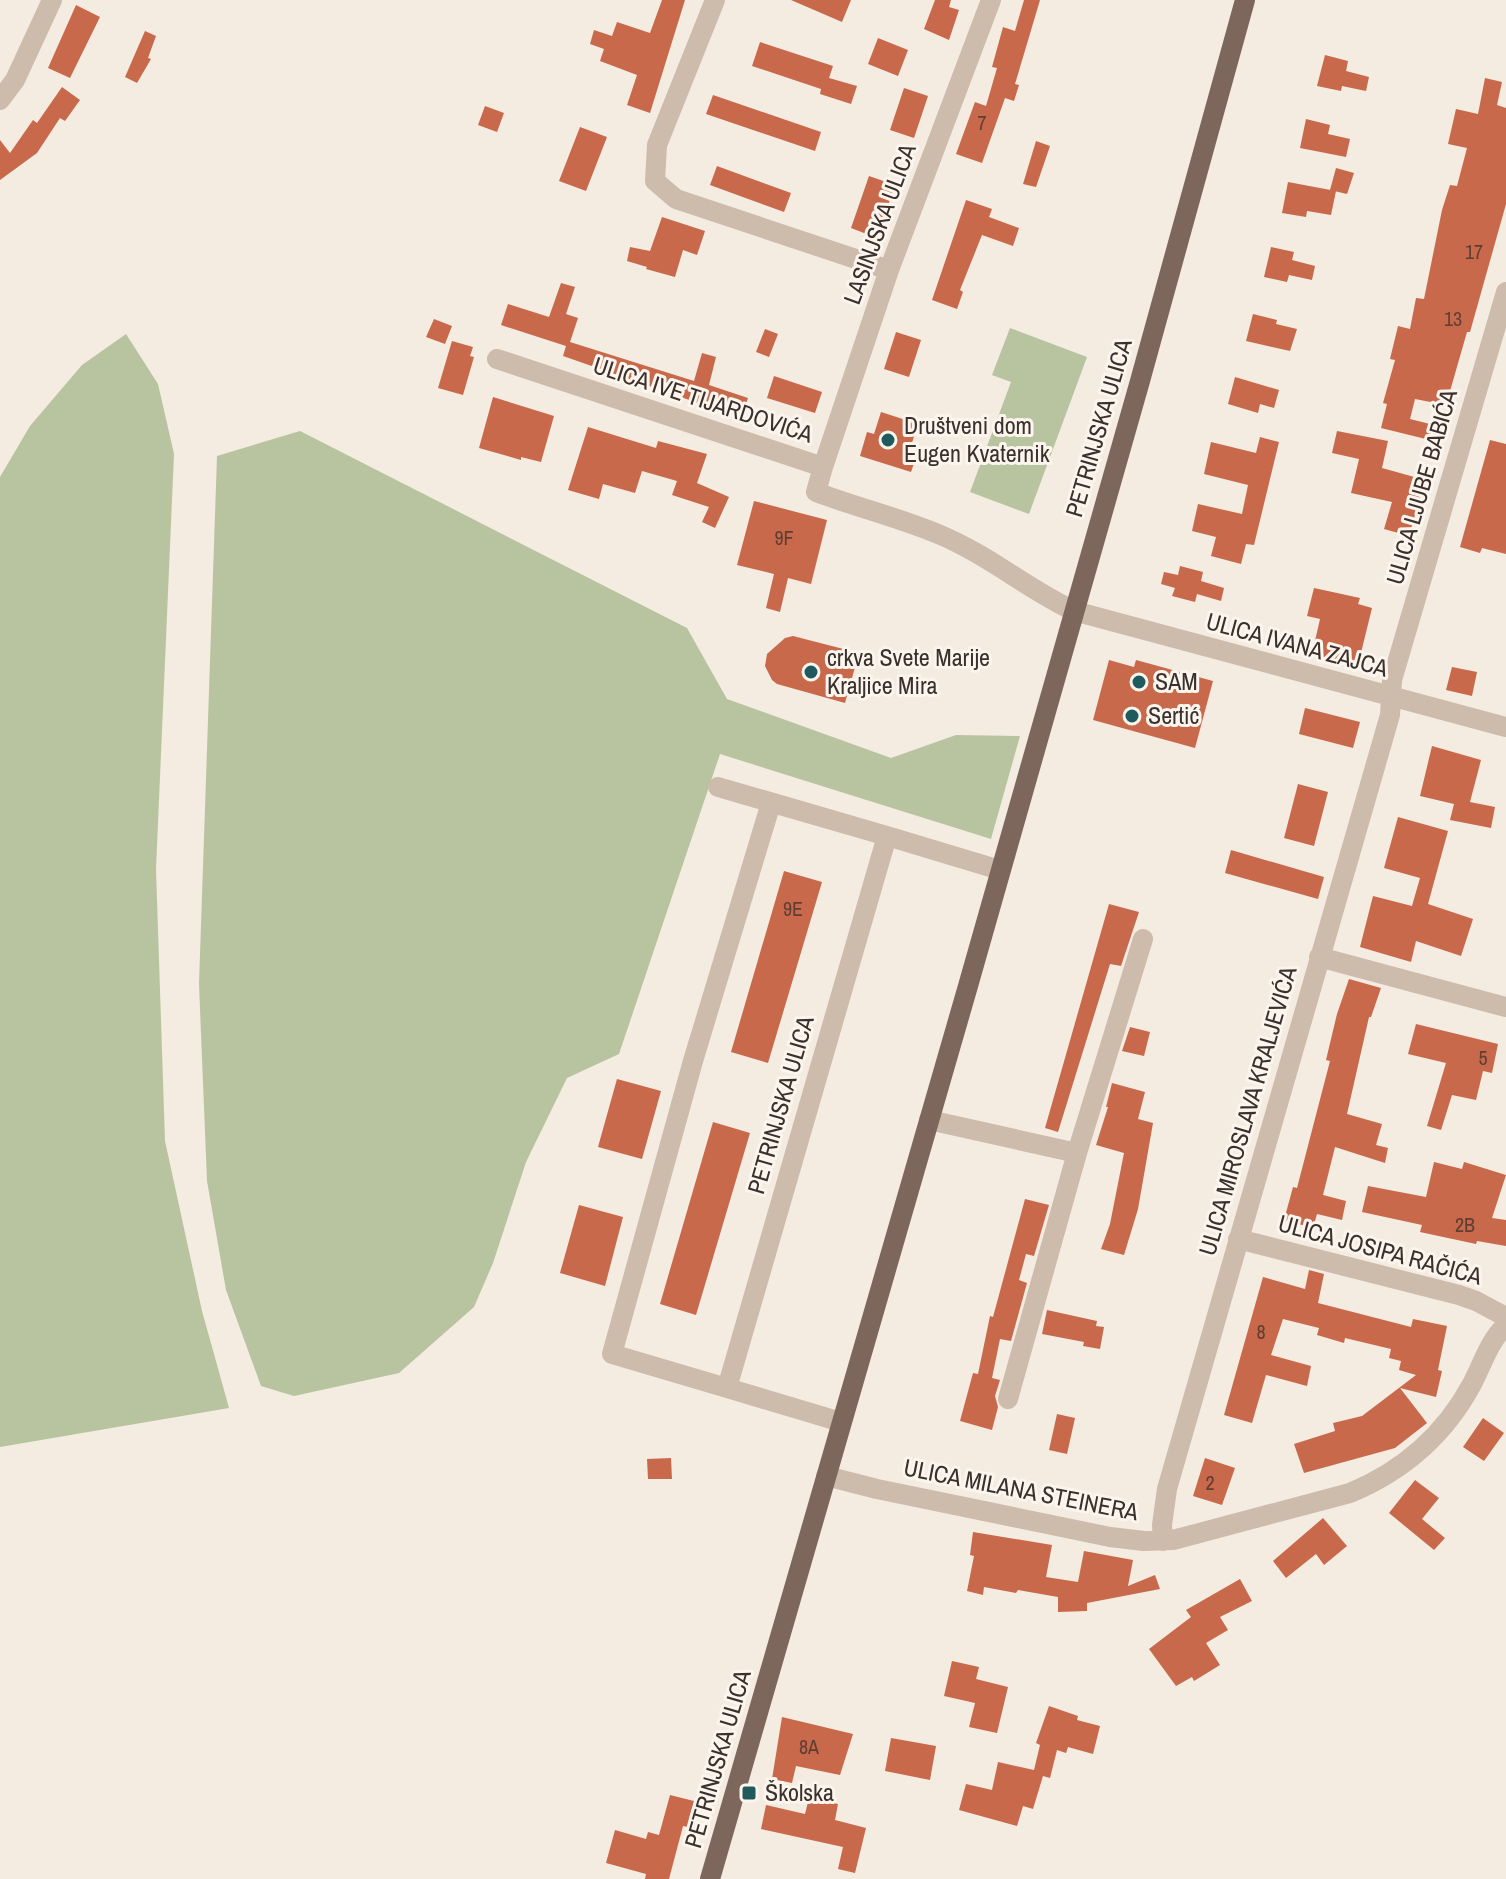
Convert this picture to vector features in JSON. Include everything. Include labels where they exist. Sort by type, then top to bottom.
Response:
[{"type":"main road","name":"PETRINJSKA ULICA","points":[[710,1879],[1074,611],[1245,0]]},
{"type":"street","points":[[0,100],[15,80],[52,0]]},
{"type":"street","points":[[715,0],[657,145],[655,181],[676,199],[889,270]]},
{"type":"street","name":"LASINJSKA ULICA","points":[[823,467],[889,270],[991,0]]},
{"type":"street","name":"ULICA LJUBE BABIĆA","points":[[1391,697],[1392,680],[1506,292]]},
{"type":"street","name":"ULICA IVE TIJARDOVIĆA","points":[[497,359],[823,467],[816,492],[945,536],[1036,593],[1074,611]]},
{"type":"street","name":"ULICA IVANA ZAJCA","points":[[1074,611],[1506,727]]},
{"type":"street","name":"ULICA MIROSLAVA KRALJEVIĆA","points":[[1163,1541],[1167,1489],[1390,715],[1391,697]]},
{"type":"street","points":[[718,787],[1000,870]]},
{"type":"street","points":[[771,803],[693,1061],[612,1354],[841,1422]]},
{"type":"street","name":"PETRINJSKA ULICA","points":[[727,1388],[887,836]]},
{"type":"street","points":[[1008,1399],[1077,1153],[1143,939]]},
{"type":"street","points":[[1319,957],[1506,1007]]},
{"type":"street","points":[[929,1120],[1077,1153]]},
{"type":"street","name":"ULICA JOSIPA RAČIĆA","points":[[1238,1239],[1459,1295],[1506,1317]]},
{"type":"street","name":"ULICA MILANA STEINERA","points":[[826,1476],[1110,1537],[1163,1541],[1186,1538],[1322,1501],[1361,1488],[1387,1474],[1421,1450],[1449,1419],[1474,1381],[1495,1338],[1506,1325]]},
{"type":"green space","points":[[1010,328],[1087,357],[1029,514],[970,492],[1011,382],[992,375]]},
{"type":"green space","points":[[126,334],[158,384],[174,454],[156,869],[165,1141],[202,1311],[229,1408],[0,1447],[0,477],[30,426],[82,365]]},
{"type":"green space","points":[[300,431],[687,628],[727,699],[891,758],[956,735],[1020,736],[991,839],[720,754],[619,1054],[567,1078],[526,1162],[493,1263],[474,1307],[399,1373],[294,1396],[261,1386],[226,1290],[207,1181],[199,984],[217,456]]},
{"type":"building","points":[[662,0],[685,0],[650,113],[627,105],[637,75],[600,61],[604,49],[590,44],[594,30],[612,36],[617,22],[650,33]]},
{"type":"building","points":[[791,0],[851,0],[842,22]]},
{"type":"building","points":[[935,0],[951,0],[949,7],[959,10],[949,40],[924,29]]},
{"type":"building","points":[[1024,0],[1040,0],[1015,84],[1019,85],[1014,101],[1005,98],[982,163],[956,154],[975,102],[986,106],[997,68],[992,67],[1003,27],[1015,31]]},
{"type":"building","points":[[76,5],[100,17],[70,78],[48,68]]},
{"type":"building","points":[[145,31],[156,36],[148,58],[151,59],[137,83],[125,77]]},
{"type":"building","points":[[878,38],[908,50],[898,76],[868,64]]},
{"type":"building","points":[[760,42],[833,66],[829,78],[857,86],[851,104],[820,94],[821,89],[752,66]]},
{"type":"building","points":[[1325,55],[1348,61],[1346,71],[1369,77],[1366,91],[1342,86],[1341,91],[1317,86]]},
{"type":"building","points":[[1485,78],[1502,82],[1497,105],[1506,108],[1506,204],[1446,405],[1415,399],[1410,419],[1442,427],[1438,442],[1381,428],[1387,404],[1383,403],[1395,360],[1390,359],[1398,326],[1410,329],[1416,298],[1424,299],[1442,210],[1450,185],[1457,186],[1467,148],[1448,144],[1456,109],[1478,114]]},
{"type":"building","points":[[62,87],[80,100],[65,121],[60,118],[37,153],[0,180],[0,140],[10,153],[33,120],[37,123]]},
{"type":"building","points":[[904,88],[928,96],[914,138],[890,130]]},
{"type":"building","points":[[713,95],[821,132],[815,151],[706,114]]},
{"type":"building","points":[[485,106],[504,113],[497,132],[478,125]]},
{"type":"building","points":[[1306,119],[1330,125],[1328,134],[1350,139],[1346,157],[1300,148]]},
{"type":"building","points":[[580,127],[607,137],[586,191],[559,181]]},
{"type":"building","points":[[1036,141],[1050,146],[1036,187],[1023,184]]},
{"type":"building","points":[[717,166],[791,193],[784,212],[710,185]]},
{"type":"building","points":[[1336,168],[1354,173],[1347,194],[1330,190]]},
{"type":"building","points":[[869,176],[895,185],[877,238],[851,228]]},
{"type":"building","points":[[1288,182],[1336,191],[1331,215],[1307,211],[1306,217],[1282,213]]},
{"type":"building","points":[[966,200],[992,209],[989,217],[1019,228],[1013,246],[982,235],[960,290],[963,292],[957,309],[932,300]]},
{"type":"building","points":[[662,217],[705,231],[697,255],[683,250],[675,277],[627,261],[630,247],[650,251]]},
{"type":"building","points":[[1271,247],[1294,252],[1292,260],[1315,266],[1312,280],[1289,275],[1287,282],[1264,277]]},
{"type":"building","points":[[561,283],[575,287],[566,314],[578,318],[570,342],[694,381],[702,353],[716,357],[709,385],[748,398],[741,418],[563,356],[566,346],[501,325],[508,304],[549,317]]},
{"type":"building","points":[[1253,314],[1297,329],[1290,351],[1246,341]]},
{"type":"building","points":[[434,319],[452,326],[445,344],[426,337]]},
{"type":"building","points":[[765,329],[778,334],[769,357],[756,352]]},
{"type":"building","points":[[896,332],[921,340],[909,377],[884,369]]},
{"type":"building","points":[[452,341],[473,347],[470,356],[474,357],[463,395],[438,388]]},
{"type":"building","points":[[774,376],[822,392],[815,413],[767,398]]},
{"type":"building","points":[[1235,377],[1279,390],[1274,408],[1260,404],[1258,413],[1228,404]]},
{"type":"building","points":[[493,397],[554,416],[541,462],[521,457],[521,460],[479,448]]},
{"type":"building","name":"Društveni dom Eugen Kvaternik","points":[[881,412],[918,424],[911,446],[919,449],[911,472],[860,456],[867,432],[874,434]]},
{"type":"building","points":[[588,427],[656,448],[658,441],[707,454],[697,483],[729,497],[715,528],[702,522],[709,507],[672,495],[677,481],[642,471],[635,493],[603,484],[599,499],[568,490]]},
{"type":"building","points":[[1337,431],[1388,441],[1382,468],[1425,480],[1409,536],[1384,529],[1392,502],[1351,493],[1359,459],[1332,453]]},
{"type":"building","points":[[1260,437],[1279,442],[1254,545],[1246,544],[1241,564],[1211,556],[1216,537],[1192,531],[1198,504],[1242,514],[1248,485],[1204,474],[1211,442],[1256,453]]},
{"type":"building","points":[[1490,440],[1506,444],[1506,554],[1482,548],[1480,553],[1460,547]]},
{"type":"building","points":[[754,501],[827,520],[811,584],[788,578],[780,612],[766,608],[774,574],[737,565]]},
{"type":"building","points":[[1180,566],[1203,572],[1201,581],[1224,588],[1221,601],[1197,594],[1195,602],[1172,596],[1175,588],[1161,584],[1164,572],[1178,575]]},
{"type":"building","points":[[1314,588],[1360,598],[1358,604],[1372,608],[1358,665],[1312,654],[1320,619],[1307,616]]},
{"type":"building","name":"crkva Svete Marije Kraljice Mira","points":[[793,636],[859,653],[845,703],[772,680],[765,666],[767,654],[785,638]]},
{"type":"building","points":[[1109,660],[1134,667],[1136,660],[1213,681],[1195,748],[1093,720]]},
{"type":"building","points":[[1452,667],[1477,672],[1472,696],[1446,690]]},
{"type":"building","points":[[1305,708],[1360,722],[1353,748],[1299,734]]},
{"type":"building","points":[[1432,746],[1481,760],[1470,802],[1495,807],[1491,828],[1450,820],[1454,804],[1420,796]]},
{"type":"building","points":[[1298,784],[1328,792],[1314,846],[1284,838]]},
{"type":"building","points":[[1398,817],[1448,831],[1428,904],[1473,919],[1461,956],[1416,941],[1411,962],[1360,947],[1373,896],[1412,906],[1420,878],[1384,868]]},
{"type":"building","points":[[1231,850],[1324,877],[1318,899],[1225,873]]},
{"type":"building","points":[[784,871],[822,882],[768,1063],[731,1052]]},
{"type":"building","points":[[1109,904],[1139,912],[1121,966],[1110,964],[1058,1132],[1045,1128]]},
{"type":"building","points":[[1349,979],[1381,988],[1369,1017],[1347,1114],[1382,1124],[1376,1145],[1388,1148],[1385,1163],[1335,1147],[1323,1195],[1346,1201],[1342,1220],[1317,1214],[1313,1228],[1284,1220],[1293,1187],[1297,1188],[1330,1061],[1326,1060],[1337,1014]]},
{"type":"building","points":[[1416,1024],[1498,1044],[1492,1073],[1483,1071],[1476,1100],[1452,1095],[1441,1130],[1427,1126],[1446,1063],[1408,1054]]},
{"type":"building","points":[[1130,1027],[1150,1032],[1144,1056],[1122,1051]]},
{"type":"building","points":[[617,1079],[661,1091],[642,1159],[598,1147]]},
{"type":"building","points":[[1112,1083],[1145,1092],[1138,1119],[1153,1123],[1138,1209],[1124,1255],[1101,1249],[1110,1224],[1124,1153],[1096,1145]]},
{"type":"building","points":[[713,1122],[750,1133],[696,1315],[660,1304]]},
{"type":"building","points":[[1434,1162],[1462,1169],[1464,1162],[1506,1175],[1492,1218],[1506,1220],[1506,1246],[1477,1241],[1476,1244],[1420,1232],[1422,1225],[1362,1212],[1368,1186],[1426,1197]]},
{"type":"building","points":[[1025,1199],[1049,1205],[1034,1256],[1026,1254],[1019,1280],[1027,1283],[1011,1341],[1000,1339],[992,1378],[1000,1380],[995,1396],[998,1407],[992,1430],[960,1421],[973,1373],[978,1374],[990,1316],[993,1317]]},
{"type":"building","points":[[579,1205],[623,1217],[605,1286],[560,1273]]},
{"type":"building","points":[[1309,1270],[1324,1274],[1318,1303],[1411,1327],[1413,1319],[1447,1326],[1436,1397],[1400,1388],[1427,1423],[1395,1448],[1304,1473],[1294,1444],[1335,1431],[1333,1423],[1362,1416],[1416,1375],[1399,1370],[1401,1361],[1389,1358],[1391,1349],[1345,1338],[1344,1343],[1317,1335],[1319,1328],[1283,1319],[1271,1355],[1311,1366],[1307,1386],[1266,1375],[1252,1423],[1224,1415],[1263,1277],[1305,1289]]},
{"type":"building","points":[[1047,1310],[1097,1321],[1096,1326],[1104,1327],[1100,1349],[1083,1346],[1084,1342],[1042,1334]]},
{"type":"building","points":[[1057,1414],[1075,1418],[1067,1454],[1049,1450]]},
{"type":"building","points":[[1483,1418],[1504,1433],[1484,1461],[1463,1447]]},
{"type":"building","points":[[671,1458],[672,1479],[648,1479],[647,1459]]},
{"type":"building","points":[[1205,1458],[1235,1468],[1222,1505],[1193,1496]]},
{"type":"building","points":[[1415,1480],[1439,1498],[1422,1519],[1445,1538],[1434,1550],[1389,1513]]},
{"type":"building","points":[[1323,1518],[1347,1546],[1324,1565],[1316,1554],[1286,1578],[1273,1561]]},
{"type":"building","points":[[973,1532],[1052,1545],[1046,1577],[1078,1582],[1084,1551],[1133,1560],[1128,1586],[1155,1575],[1160,1589],[1087,1603],[1087,1611],[1058,1612],[1058,1597],[984,1587],[983,1595],[967,1591],[974,1556],[970,1555]]},
{"type":"building","points":[[1240,1579],[1252,1601],[1220,1617],[1228,1630],[1206,1643],[1220,1665],[1194,1681],[1192,1677],[1176,1686],[1149,1649],[1191,1617],[1186,1610]]},
{"type":"building","points":[[952,1661],[979,1667],[976,1679],[1008,1687],[997,1733],[969,1727],[975,1703],[944,1696]]},
{"type":"building","points":[[1049,1706],[1078,1716],[1077,1720],[1100,1726],[1093,1754],[1068,1747],[1066,1753],[1057,1750],[1050,1778],[1043,1776],[1033,1809],[1023,1806],[1017,1826],[959,1810],[966,1784],[992,1790],[998,1762],[1034,1770],[1040,1745],[1036,1743]]},
{"type":"building","points":[[782,1717],[853,1734],[840,1775],[796,1766],[792,1783],[772,1779]]},
{"type":"building","points":[[891,1738],[936,1746],[930,1780],[885,1771]]},
{"type":"building","points":[[670,1795],[694,1801],[688,1827],[683,1826],[669,1879],[645,1879],[646,1874],[606,1863],[615,1830],[646,1839],[648,1832],[659,1835]]},
{"type":"building","points":[[809,1798],[838,1804],[835,1820],[866,1828],[855,1873],[838,1869],[843,1847],[761,1829],[766,1805],[805,1814]]},
{"type":"place","name":"Društveni dom Eugen Kvaternik","points":[[888,440]]},
{"type":"place","name":"crkva Svete Marije Kraljice Mira","points":[[811,672]]},
{"type":"place","name":"SAM","points":[[1139,682]]},
{"type":"place","name":"Sertić","points":[[1132,716]]},
{"type":"place","name":"Školska","points":[[749,1793]]}]
